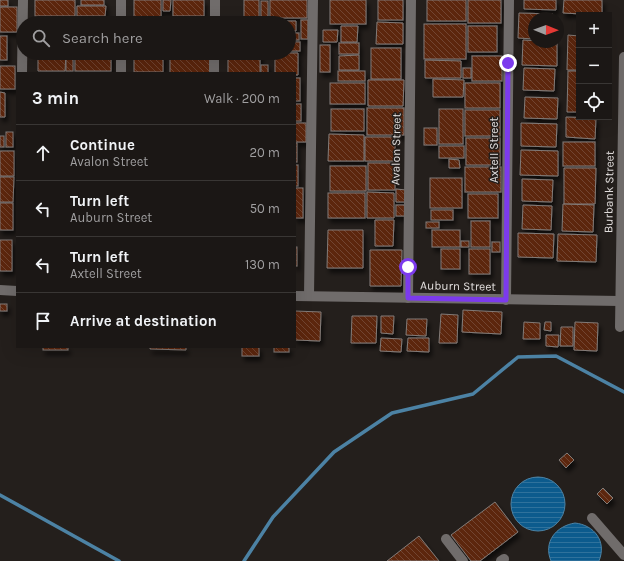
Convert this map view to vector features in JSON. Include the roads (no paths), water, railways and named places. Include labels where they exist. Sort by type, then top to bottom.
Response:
[{"type":"street","points":[[23,0],[23,16]]},
{"type":"street","points":[[121,16],[122,0]]},
{"type":"street","points":[[215,0],[215,16]]},
{"type":"street","points":[[309,296],[313,0]]},
{"type":"street","name":"Avalon Street","points":[[408,298],[411,0]]},
{"type":"street","name":"Axtell Street","points":[[506,300],[508,0]]},
{"type":"street","name":"Burbank Street","points":[[620,327],[624,57]]},
{"type":"street","points":[[22,60],[22,72]]},
{"type":"street","points":[[120,72],[121,60]]},
{"type":"street","points":[[214,60],[214,72]]},
{"type":"street","points":[[0,290],[16,291]]},
{"type":"street","name":"Auburn Street","points":[[296,296],[620,302]]},
{"type":"street","points":[[592,518],[624,555]]},
{"type":"street","points":[[446,539],[464,561]]},
{"type":"water","points":[[538,477],[548,479],[557,485],[563,494],[565,504],[563,514],[557,523],[548,529],[538,531],[528,529],[519,523],[513,514],[511,504],[513,494],[519,485],[528,479]]},
{"type":"water","points":[[575,523],[588,527],[597,535],[601,547],[599,561],[551,561],[549,547],[553,536],[562,528]]},
{"type":"waterway","points":[[244,561],[273,517],[334,452],[392,413],[473,394],[518,357],[556,356],[624,392]]},
{"type":"waterway","points":[[0,495],[119,561]]}]
